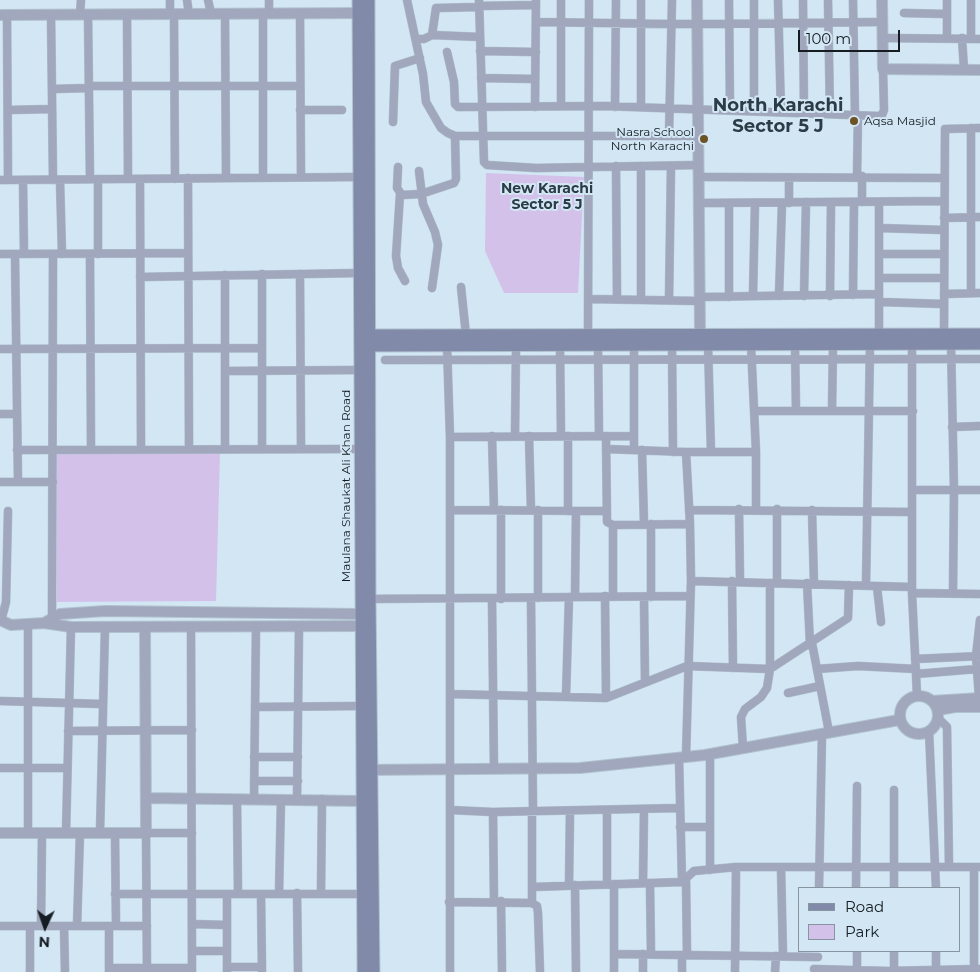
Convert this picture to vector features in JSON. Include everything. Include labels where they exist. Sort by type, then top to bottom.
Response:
[{"type":"main road","name":"Maulana Shaukat Ali Khan Road","points":[[358,0],[364,13],[365,599],[360,614],[363,972]]},
{"type":"main road","name":"Maulana Shaukat Ali Khan Road","points":[[369,0],[364,13],[359,177],[359,273],[364,340],[359,370],[365,599],[373,769],[374,972]]},
{"type":"main road","points":[[364,340],[466,335],[700,333],[980,334]]},
{"type":"main road","points":[[364,340],[447,346],[980,344]]},
{"type":"street","points":[[81,0],[84,14],[94,179],[94,254],[90,348],[91,450]]},
{"type":"street","points":[[170,0],[172,14],[175,179]]},
{"type":"street","points":[[187,0],[189,14]]},
{"type":"street","points":[[208,0],[211,13]]},
{"type":"street","points":[[263,178],[263,86],[266,13],[269,0]]},
{"type":"street","points":[[407,0],[420,58],[426,102],[441,128],[455,136],[699,136]]},
{"type":"street","points":[[561,0],[561,106]]},
{"type":"street","points":[[588,335],[589,0]]},
{"type":"street","points":[[615,106],[616,0]]},
{"type":"street","points":[[641,107],[642,0]]},
{"type":"street","points":[[669,135],[673,24],[672,0]]},
{"type":"street","points":[[698,0],[700,333]]},
{"type":"street","points":[[729,0],[730,110]]},
{"type":"street","points":[[754,0],[754,111]]},
{"type":"street","points":[[778,0],[781,112]]},
{"type":"street","points":[[803,0],[804,113]]},
{"type":"street","points":[[828,0],[830,114]]},
{"type":"street","points":[[853,0],[859,176],[853,295]]},
{"type":"street","points":[[447,52],[454,82],[456,106],[615,106],[856,115],[882,114],[884,110],[882,0]]},
{"type":"street","points":[[946,38],[947,0]]},
{"type":"street","points":[[882,38],[976,39],[971,0]]},
{"type":"street","points":[[432,35],[436,8],[479,4],[536,3],[535,107]]},
{"type":"street","points":[[479,4],[484,162],[487,165],[589,167],[699,166]]},
{"type":"street","points":[[225,13],[226,178]]},
{"type":"street","points":[[300,13],[301,177]]},
{"type":"street","points":[[359,177],[4,180],[8,110],[3,14],[364,13]]},
{"type":"street","points":[[904,13],[947,14]]},
{"type":"street","points":[[49,622],[53,482],[53,349],[57,254],[51,14]]},
{"type":"street","points":[[127,14],[128,179]]},
{"type":"street","points":[[536,22],[589,24],[882,22]]},
{"type":"street","points":[[416,39],[424,39],[432,35],[480,37]]},
{"type":"street","points":[[962,38],[964,70]]},
{"type":"street","points":[[480,51],[536,52]]},
{"type":"street","points":[[393,122],[395,66],[420,58]]},
{"type":"street","points":[[883,69],[980,70]]},
{"type":"street","points":[[481,78],[535,79]]},
{"type":"street","points":[[52,89],[127,86],[300,86]]},
{"type":"street","points":[[8,110],[52,109]]},
{"type":"street","points":[[300,110],[342,110]]},
{"type":"street","points":[[944,334],[945,130],[976,128],[971,217],[971,294]]},
{"type":"street","points":[[400,194],[421,194],[456,181],[455,136]]},
{"type":"street","points":[[616,166],[617,299]]},
{"type":"street","points":[[641,300],[642,166]]},
{"type":"street","points":[[669,300],[671,166]]},
{"type":"street","points":[[398,167],[397,188],[400,194],[396,256],[398,268],[406,281]]},
{"type":"street","points":[[419,171],[421,194],[438,245],[432,288]]},
{"type":"street","points":[[700,177],[789,178],[859,176],[944,178]]},
{"type":"street","points":[[188,178],[189,449]]},
{"type":"street","points":[[779,296],[785,203],[789,178]]},
{"type":"street","points":[[140,179],[141,449]]},
{"type":"street","points":[[18,482],[16,349],[23,180]]},
{"type":"street","points":[[699,204],[944,201]]},
{"type":"street","points":[[804,296],[806,202]]},
{"type":"street","points":[[830,296],[831,202]]},
{"type":"street","points":[[879,334],[880,202]]},
{"type":"street","points":[[729,203],[729,297]]},
{"type":"street","points":[[753,296],[754,203]]},
{"type":"street","points":[[944,218],[980,217]]},
{"type":"street","points":[[879,228],[944,230]]},
{"type":"street","points":[[0,254],[188,253]]},
{"type":"street","points":[[880,254],[944,254]]},
{"type":"street","points":[[140,277],[359,273]]},
{"type":"street","points":[[262,274],[262,449]]},
{"type":"street","points":[[300,274],[301,449]]},
{"type":"street","points":[[225,275],[225,449]]},
{"type":"street","points":[[879,278],[944,278]]},
{"type":"street","points":[[460,287],[466,335]]},
{"type":"street","points":[[944,294],[980,294]]},
{"type":"street","points":[[589,299],[669,300],[753,296],[853,295],[944,304]]},
{"type":"street","points":[[912,344],[912,590],[917,696]]},
{"type":"street","points":[[951,344],[954,490],[953,592]]},
{"type":"street","points":[[598,345],[602,436],[606,450],[605,519],[612,525],[690,524]]},
{"type":"street","points":[[634,345],[634,436],[638,450],[647,524],[645,682]]},
{"type":"street","points":[[672,345],[673,452]]},
{"type":"street","points":[[708,345],[711,452]]},
{"type":"street","points":[[751,345],[756,452],[756,509]]},
{"type":"street","points":[[795,345],[796,411]]},
{"type":"street","points":[[832,411],[833,345]]},
{"type":"street","points":[[866,585],[870,345]]},
{"type":"street","points":[[447,346],[450,437],[450,972]]},
{"type":"street","points":[[515,436],[516,346]]},
{"type":"street","points":[[560,346],[564,436],[572,511],[572,597],[566,696]]},
{"type":"street","points":[[0,349],[262,348]]},
{"type":"street","points":[[385,360],[980,359]]},
{"type":"street","points":[[225,371],[359,370]]},
{"type":"street","points":[[754,411],[913,411]]},
{"type":"street","points":[[0,414],[17,414]]},
{"type":"street","points":[[952,427],[980,426]]},
{"type":"street","points":[[492,436],[497,510],[497,599],[493,695],[494,769]]},
{"type":"street","points":[[529,436],[534,510],[535,598],[532,903]]},
{"type":"street","points":[[450,437],[634,436]]},
{"type":"street","points":[[17,450],[360,449]]},
{"type":"street","points":[[606,450],[756,452]]},
{"type":"street","points":[[682,972],[684,955],[684,881],[680,808],[691,581],[686,452]]},
{"type":"street","points":[[0,482],[53,482]]},
{"type":"street","points":[[912,490],[980,490]]},
{"type":"street","points":[[733,668],[739,509]]},
{"type":"street","points":[[689,510],[776,509],[912,512]]},
{"type":"street","points":[[743,748],[741,717],[745,709],[761,697],[768,688],[776,509]]},
{"type":"street","points":[[450,510],[606,511]]},
{"type":"street","points":[[812,510],[811,643],[820,686],[826,732],[819,887]]},
{"type":"street","points":[[8,511],[6,602],[1,620],[11,624],[49,622],[71,627],[145,628],[360,626]]},
{"type":"street","points":[[606,698],[612,525]]},
{"type":"street","points":[[691,581],[866,585],[980,594]]},
{"type":"street","points":[[450,694],[606,698],[687,666],[770,669],[848,618],[850,585]]},
{"type":"street","points":[[877,587],[881,622]]},
{"type":"street","points":[[365,599],[689,596]]},
{"type":"street","points":[[49,622],[60,614],[105,611],[360,614]]},
{"type":"street","points":[[210,612],[210,627]]},
{"type":"street","points":[[980,620],[978,656],[980,701]]},
{"type":"street","points":[[28,624],[28,834]]},
{"type":"street","points":[[254,799],[256,626]]},
{"type":"street","points":[[66,834],[71,627]]},
{"type":"street","points":[[100,833],[105,627]]},
{"type":"street","points":[[115,834],[115,894],[109,970],[192,970],[191,627]]},
{"type":"street","points":[[298,799],[299,627]]},
{"type":"street","points":[[145,628],[147,970]]},
{"type":"street","points":[[915,659],[978,656]]},
{"type":"street","points":[[817,669],[858,666],[916,671],[978,672]]},
{"type":"street","points":[[788,693],[820,686]]},
{"type":"street","points":[[930,731],[921,734],[911,733],[904,728],[899,720],[900,708],[906,699],[917,696],[932,700],[980,701]]},
{"type":"street","points":[[932,700],[938,714],[947,727],[949,867]]},
{"type":"street","points":[[0,701],[102,704]]},
{"type":"street","points":[[936,887],[930,731],[938,714],[980,701]]},
{"type":"street","points":[[255,707],[361,706]]},
{"type":"street","points":[[361,770],[580,768],[710,755],[899,720]]},
{"type":"street","points":[[68,731],[192,730]]},
{"type":"street","points":[[710,755],[710,870]]},
{"type":"street","points":[[254,757],[298,758]]},
{"type":"street","points":[[0,768],[68,768]]},
{"type":"street","points":[[254,781],[298,781]]},
{"type":"street","points":[[856,887],[857,786]]},
{"type":"street","points":[[894,790],[894,887]]},
{"type":"street","points":[[146,798],[361,801]]},
{"type":"street","points":[[237,799],[238,894]]},
{"type":"street","points":[[279,894],[281,799]]},
{"type":"street","points":[[321,893],[322,799]]},
{"type":"street","points":[[450,810],[493,812],[680,808]]},
{"type":"street","points":[[644,809],[651,954]]},
{"type":"street","points":[[607,810],[614,972]]},
{"type":"street","points":[[570,811],[576,972]]},
{"type":"street","points":[[493,812],[502,972]]},
{"type":"street","points":[[680,827],[710,827]]},
{"type":"street","points":[[77,926],[80,833]]},
{"type":"street","points":[[0,834],[192,833]]},
{"type":"street","points":[[41,926],[42,834]]},
{"type":"street","points":[[775,972],[779,956],[781,867]]},
{"type":"street","points":[[532,887],[684,881],[694,871],[736,868],[977,867],[976,970],[814,970],[818,954],[779,956],[614,954]]},
{"type":"street","points":[[735,972],[736,868]]},
{"type":"street","points":[[115,894],[363,894]]},
{"type":"street","points":[[228,894],[227,970],[262,970],[261,894]]},
{"type":"street","points":[[297,894],[298,972]]},
{"type":"street","points":[[449,902],[497,901],[532,903],[537,906],[540,972]]},
{"type":"street","points":[[192,924],[227,925]]},
{"type":"street","points":[[0,926],[147,926]]},
{"type":"street","points":[[30,926],[30,972]]},
{"type":"street","points":[[64,926],[65,972]]},
{"type":"street","points":[[192,951],[227,951]]},
{"type":"street","points":[[852,971],[857,952]]},
{"type":"street","points":[[890,971],[894,952]]},
{"type":"street","points":[[936,952],[936,971]]},
{"type":"street","points":[[642,954],[643,972]]},
{"type":"green space","points":[[486,173],[584,177],[578,293],[504,293],[485,251]]},
{"type":"green space","points":[[220,452],[216,601],[57,602],[57,454]]},
{"type":"place","name":"Aqsa Masjid","points":[[854,121]]},
{"type":"place","name":"Nasra School North Karachi","points":[[704,139]]},
{"type":"district","name":"North Karachi Sector 5 J","points":[[778,116]]},
{"type":"district","name":"New Karachi Sector 5 J","points":[[547,197]]}]
